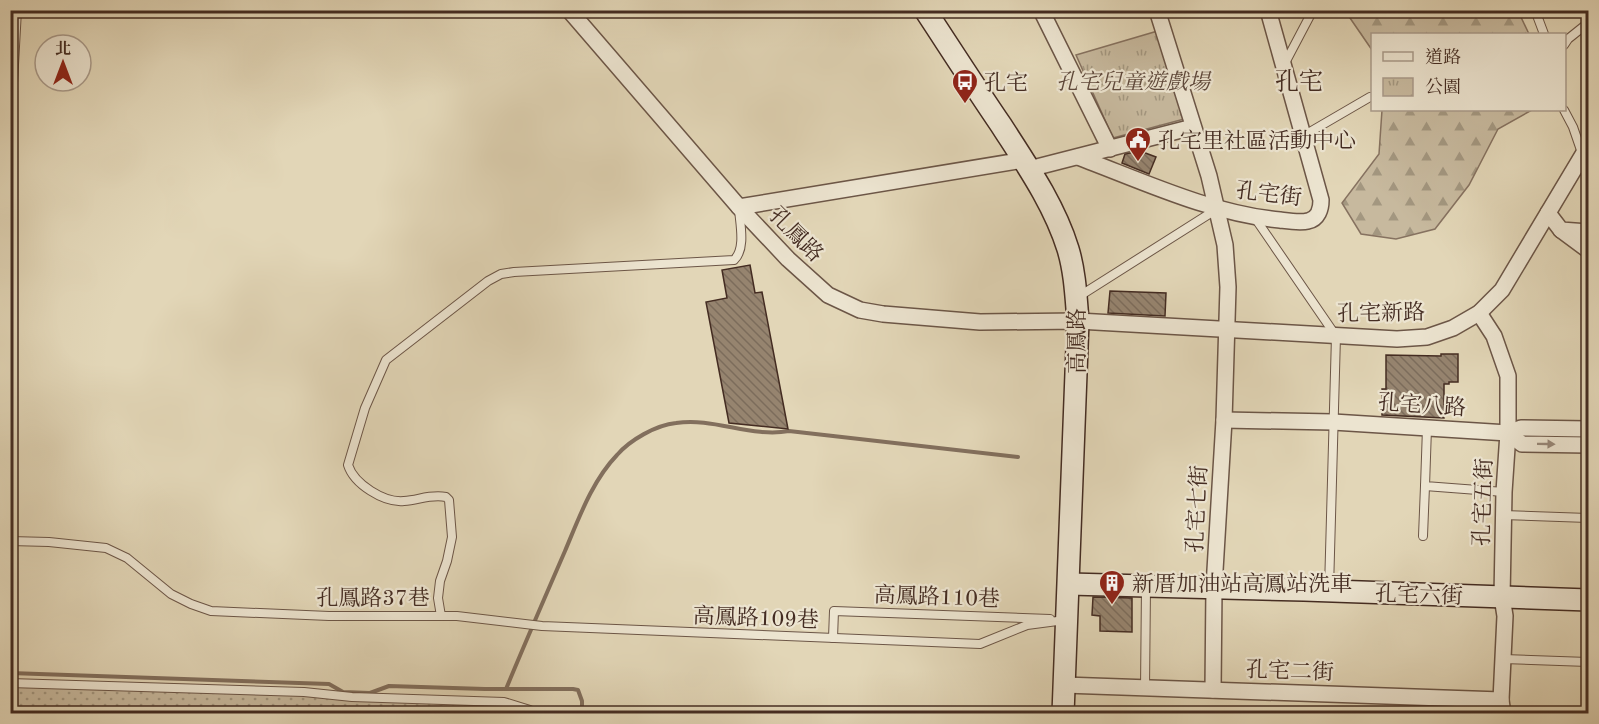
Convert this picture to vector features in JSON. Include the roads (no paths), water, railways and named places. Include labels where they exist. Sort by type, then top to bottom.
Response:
[{"type":"street","name":"孔鳳路","points":[[569,10],[739,207],[788,259],[816,285],[841,303],[860,310],[883,314],[980,322],[1078,321]]},
{"type":"street","name":"高鳳路","points":[[924,10],[1027,165],[1056,219],[1068,249],[1073,272],[1078,321],[1063,714]]},
{"type":"street","points":[[1041,10],[1110,149]]},
{"type":"street","name":"孔宅街","points":[[1157,10],[1217,208],[1225,245],[1228,286],[1226,330]]},
{"type":"street","name":"孔宅街","points":[[1077,157],[1217,208],[1255,218],[1308,221],[1316,217],[1321,208],[1321,200],[1268,10]]},
{"type":"street","points":[[739,207],[1077,157],[1193,127]]},
{"type":"street","name":"孔宅新路","points":[[1078,321],[1397,339],[1427,337],[1453,328],[1479,313],[1502,290],[1585,150]]},
{"type":"street","points":[[1548,213],[1561,230],[1588,250]]},
{"type":"street","points":[[1561,230],[1588,231]]},
{"type":"street","name":"孔宅五街","points":[[1479,313],[1494,336],[1508,376],[1508,433],[1503,515],[1502,597],[1505,616],[1502,707]]},
{"type":"street","name":"孔宅七街","points":[[1213,690],[1214,587],[1224,420],[1226,330]]},
{"type":"street","name":"孔宅八路","points":[[1224,420],[1427,426],[1508,433],[1521,428],[1588,429]]},
{"type":"street","name":"孔宅八路","points":[[1508,433],[1522,444],[1588,445]]},
{"type":"street","name":"孔宅六街","points":[[1069,584],[1329,590],[1588,600]]},
{"type":"street","name":"孔宅二街","points":[[1064,685],[1213,690],[1502,707]]},
{"type":"lane","points":[[10,137],[17,10]]},
{"type":"lane","points":[[1283,67],[1313,10]]},
{"type":"lane","points":[[1535,10],[1544,33]]},
{"type":"lane","points":[[1566,42],[1588,23]]},
{"type":"lane","points":[[1303,136],[1370,97]]},
{"type":"lane","points":[[1565,111],[1585,150]]},
{"type":"lane","name":"孔鳳路37巷","points":[[10,541],[58,542],[106,548],[128,558],[171,594],[212,611],[329,616],[441,616],[438,598],[440,581],[452,537],[449,500],[446,497],[427,496],[407,501],[393,500],[367,487],[349,469],[348,465],[365,408],[386,360],[488,281],[501,274],[734,260],[740,249],[739,207]]},
{"type":"lane","points":[[1076,298],[1217,208]]},
{"type":"lane","points":[[1255,218],[1336,336],[1329,590]]},
{"type":"lane","points":[[1423,536],[1427,426]]},
{"type":"lane","points":[[1425,486],[1504,492]]},
{"type":"lane","points":[[1503,515],[1588,518]]},
{"type":"lane","points":[[1145,688],[1146,585]]},
{"type":"lane","name":"高鳳路110巷","points":[[833,638],[834,611],[1018,616],[1067,620]]},
{"type":"lane","name":"高鳳路109巷","points":[[441,616],[542,626],[980,644],[1027,626],[1067,620]]},
{"type":"lane","points":[[1503,659],[1588,662]]},
{"type":"lane","points":[[10,683],[304,692],[352,697],[504,702],[530,710],[533,714]]},
{"type":"waterway","points":[[506,689],[593,488],[622,449],[652,430],[668,424],[704,423],[761,432],[789,431],[1018,457]]},
{"type":"waterway","points":[[10,673],[329,684],[343,692],[370,693],[389,686],[573,689],[578,690],[582,701],[582,714]]},
{"type":"place","name":"孔宅","points":[[965,105]]},
{"type":"place","name":"孔宅里社區活動中心","points":[[1138,163]]},
{"type":"place","name":"新厝加油站高鳳站洗車","points":[[1112,606]]},
{"type":"district","name":"孔宅","points":[[1299,81]]},
{"type":"park label","name":"孔宅兒童遊戲場","points":[[1133,81]]}]
